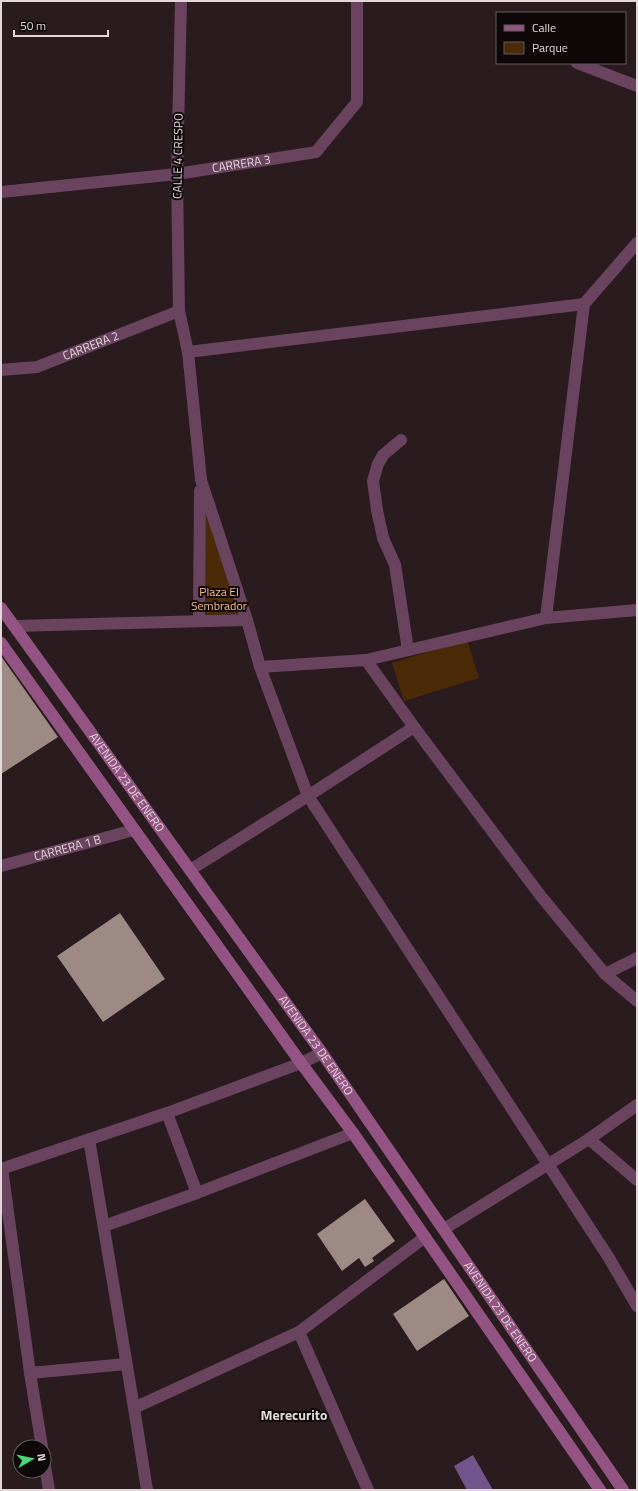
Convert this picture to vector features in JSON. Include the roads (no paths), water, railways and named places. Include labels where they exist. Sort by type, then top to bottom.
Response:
[{"type":"main road","name":"AVENIDA 23 DE ENERO","points":[[1,608],[322,1053],[622,1490]]},
{"type":"main road","name":"AVENIDA 23 DE ENERO","points":[[1,643],[353,1133],[600,1490]]},
{"type":"street","name":"CALLE 4 CRESPO","points":[[182,1],[177,174],[179,311],[188,352],[201,480]]},
{"type":"street","name":"CARRERA 3","points":[[1,192],[177,174],[316,152],[358,102],[357,1]]},
{"type":"street","points":[[580,64],[637,86]]},
{"type":"street","points":[[546,618],[584,304],[637,243]]},
{"type":"street","points":[[188,352],[584,304]]},
{"type":"street","name":"CARRERA 2","points":[[1,370],[37,367],[179,311]]},
{"type":"street","points":[[400,440],[383,454],[378,464],[373,481],[376,510],[383,538],[395,565],[408,650]]},
{"type":"street","points":[[201,480],[247,620],[260,667],[308,796],[609,1258],[637,1306]]},
{"type":"street","points":[[200,621],[201,480]]},
{"type":"street","points":[[260,667],[366,660],[546,618],[637,610]]},
{"type":"street","points":[[14,626],[247,620]]},
{"type":"street","points":[[366,660],[414,727],[540,895],[605,974],[637,1001]]},
{"type":"street","points":[[190,870],[414,727]]},
{"type":"street","name":"CARRERA 1 B","points":[[1,866],[134,830]]},
{"type":"street","points":[[605,974],[637,958]]},
{"type":"street","points":[[41,1439],[1,1168],[166,1113],[322,1053]]},
{"type":"street","points":[[444,1229],[589,1139],[637,1105]]},
{"type":"street","points":[[166,1113],[197,1193]]},
{"type":"street","points":[[104,1226],[197,1193],[353,1133]]},
{"type":"street","points":[[89,1139],[147,1490]]},
{"type":"street","points":[[589,1139],[637,1180]]},
{"type":"street","points":[[134,1408],[299,1332],[425,1237]]},
{"type":"street","points":[[299,1332],[368,1490]]},
{"type":"street","points":[[30,1373],[126,1364]]},
{"type":"street","points":[[47,1479],[49,1490]]},
{"type":"district","name":"Merecurito","points":[[294,1415]]},
{"type":"park label","name":"Plaza El Sembrador","points":[[219,599]]}]
